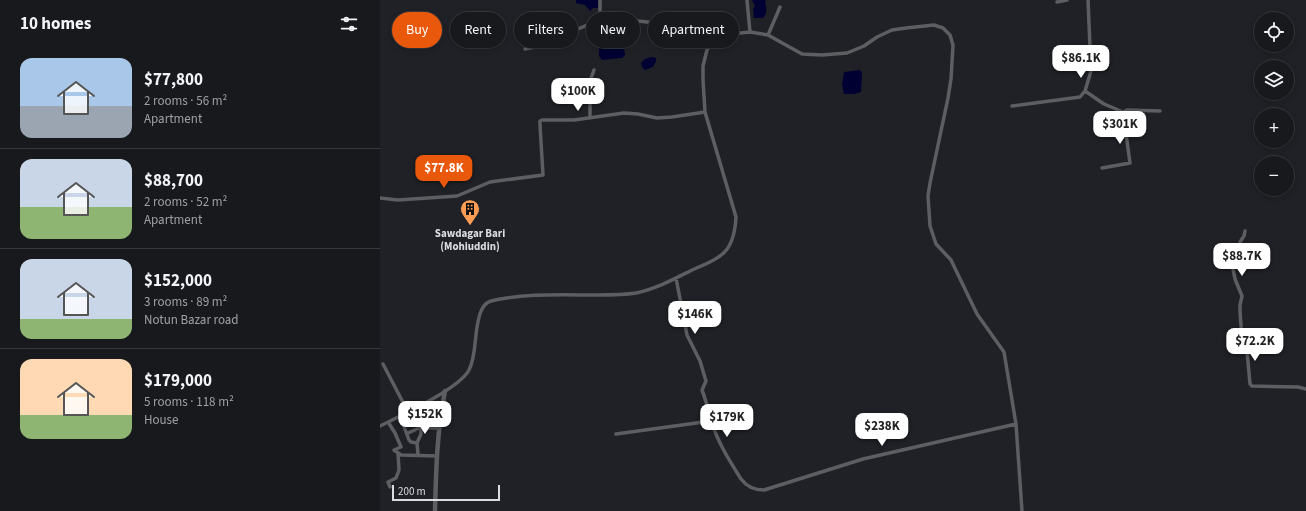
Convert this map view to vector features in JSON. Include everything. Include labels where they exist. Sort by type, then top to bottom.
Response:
[{"type":"street","points":[[600,0],[600,12]]},
{"type":"street","points":[[746,0],[750,32]]},
{"type":"street","points":[[1057,2],[1067,0]]},
{"type":"street","points":[[1012,106],[1080,97],[1085,91],[1091,71],[1088,0]]},
{"type":"street","points":[[768,35],[780,7]]},
{"type":"street","points":[[380,426],[445,391],[456,384],[467,373],[470,368],[482,308],[489,302],[536,296],[622,295],[651,289],[716,260],[726,252],[731,244],[735,232],[736,217],[704,112],[703,80],[703,66],[706,50],[712,42],[721,35],[750,32],[768,35],[802,54],[822,55],[847,53],[864,46],[892,30],[934,25],[943,28],[950,35],[953,45],[951,79],[948,98],[928,196],[930,226],[936,244],[951,260],[977,314],[1004,352],[1016,424],[1022,511]]},
{"type":"street","points":[[590,118],[590,81],[594,70]]},
{"type":"street","points":[[1085,91],[1104,104],[1123,112],[1127,110],[1160,111]]},
{"type":"street","points":[[380,198],[398,200],[457,196],[490,182],[542,175],[540,122],[542,120],[590,118],[624,114],[638,114],[657,118],[704,112]]},
{"type":"street","points":[[1102,168],[1130,163],[1123,112]]},
{"type":"street","points":[[1245,231],[1240,242],[1241,259],[1232,264],[1234,279],[1242,296],[1240,305],[1242,340],[1247,351],[1250,385],[1306,389]]},
{"type":"street","points":[[676,278],[687,335],[700,362],[706,381],[702,390],[707,402],[711,421],[726,456],[740,479],[755,490],[764,490],[863,459],[1016,424]]},
{"type":"street","points":[[382,364],[408,412]]},
{"type":"street","points":[[435,511],[440,428],[445,391]]},
{"type":"street","points":[[418,455],[417,442],[421,437],[422,427],[421,404]]},
{"type":"street","points":[[400,416],[410,441],[417,442]]},
{"type":"street","points":[[616,434],[711,421]]},
{"type":"street","points":[[388,422],[401,447],[394,450],[398,453],[401,455],[438,456]]},
{"type":"street","points":[[408,433],[416,428],[422,427],[440,428]]},
{"type":"street","points":[[390,487],[388,482],[396,478],[398,473],[398,453]]},
{"type":"shaded area","points":[[576,0],[598,0],[598,8],[593,8],[590,11],[585,5],[576,3]]},
{"type":"shaded area","points":[[752,0],[766,0],[766,13],[763,18],[754,18],[753,9],[755,6]]},
{"type":"shaded area","points":[[599,48],[624,48],[625,55],[622,58],[602,60],[599,56]]},
{"type":"shaded area","points":[[652,57],[656,58],[653,67],[645,70],[641,63],[645,59]]},
{"type":"shaded area","points":[[860,70],[862,73],[861,92],[844,94],[842,85],[844,72]]},
{"type":"place","name":"Sawdagar Bari (Mohiuddin)","points":[[470,226]]}]
